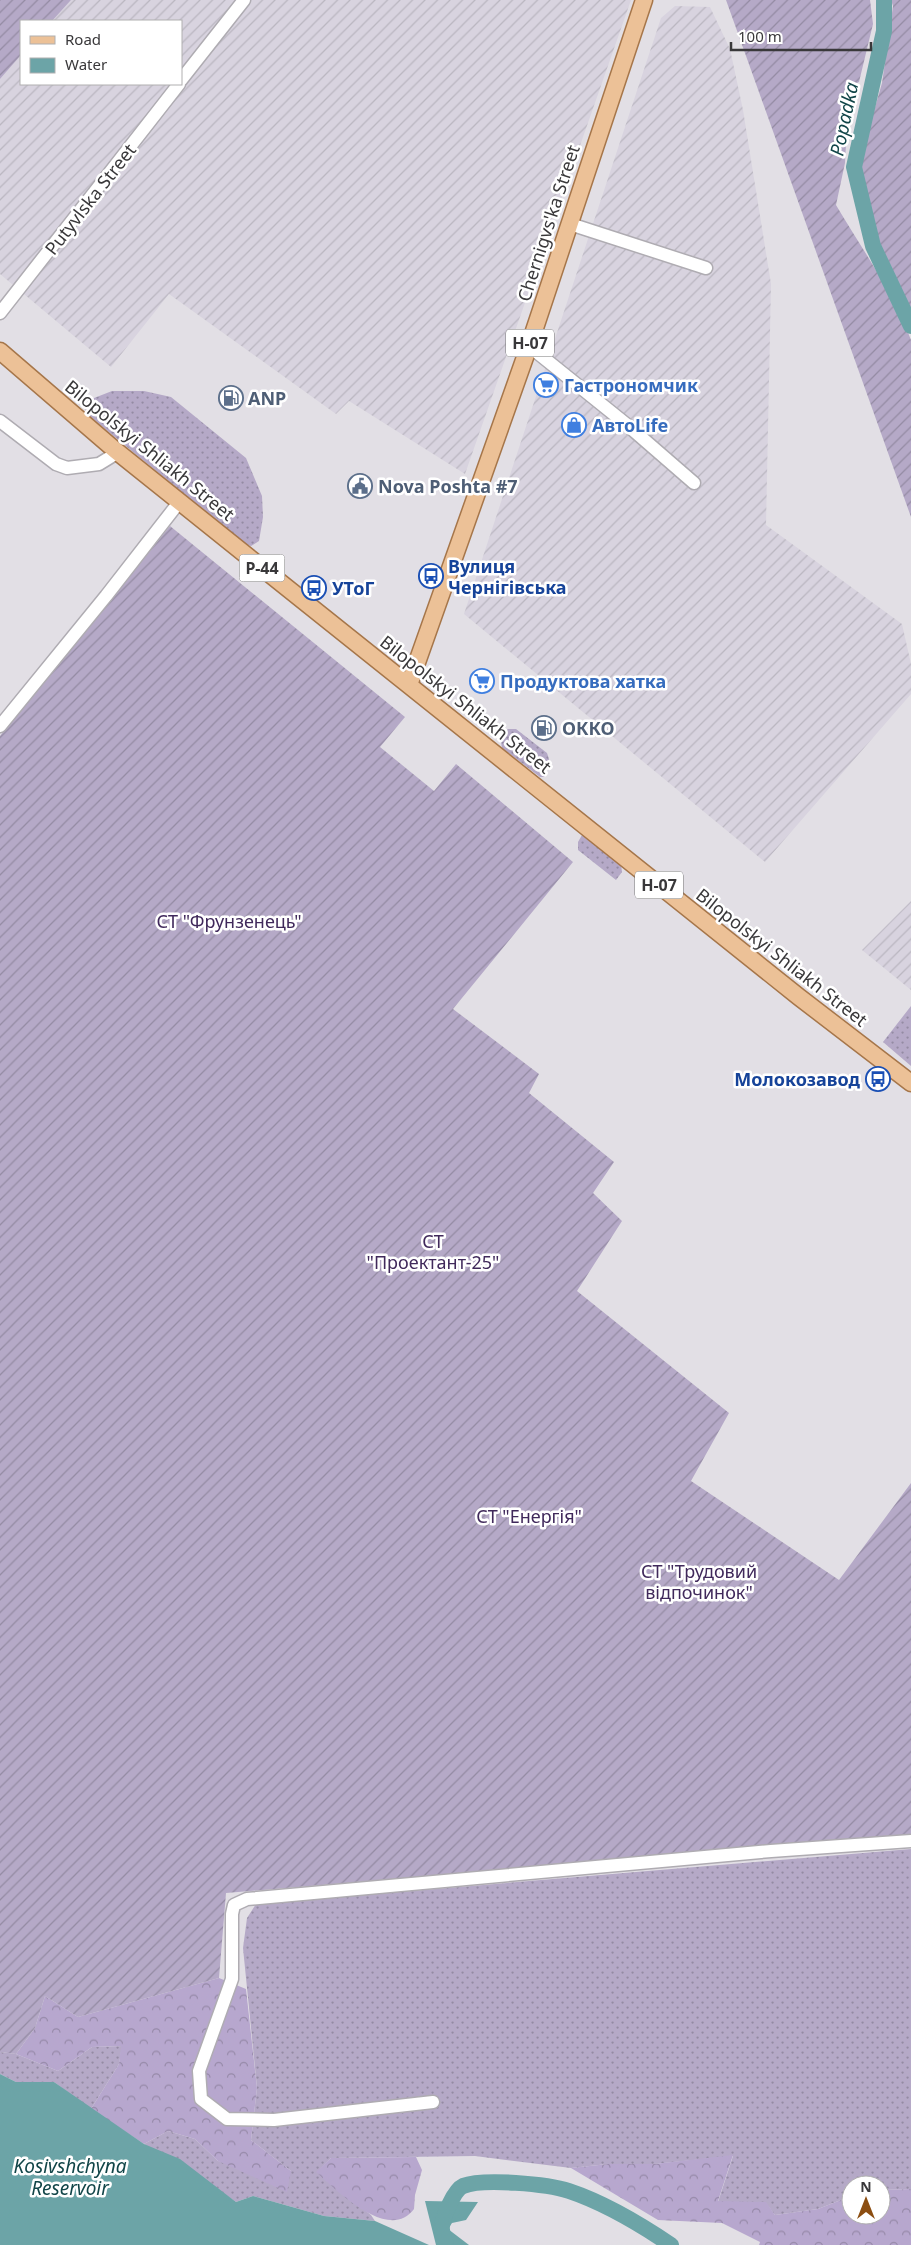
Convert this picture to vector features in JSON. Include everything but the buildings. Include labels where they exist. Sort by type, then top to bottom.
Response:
[{"type":"main road","name":"Chernigvs'ka Street","points":[[409,685],[529,346],[644,0]]},
{"type":"main road","name":"Bilopolskyi Shliakh Street","points":[[0,351],[115,450],[792,991],[911,1083]]},
{"type":"street","points":[[182,79],[244,0]]},
{"type":"street","name":"Putyvlska Street","points":[[0,313],[178,85]]},
{"type":"street","points":[[570,224],[706,268]]},
{"type":"street","points":[[529,346],[626,424],[694,483]]},
{"type":"street","points":[[0,421],[56,464],[67,468],[99,464],[112,456],[115,450]]},
{"type":"street","points":[[0,726],[106,596],[180,501]]},
{"type":"street","points":[[433,2102],[274,2120],[227,2120],[201,2099],[199,2071],[232,1979],[232,1914],[234,1905],[247,1899],[257,1898],[742,1853],[911,1841]]},
{"type":"shaded area","points":[[71,0],[631,0],[465,474],[349,401],[336,414],[169,294],[111,367],[0,274],[0,79],[20,56],[20,85],[182,85],[182,20],[53,20]]},
{"type":"shaded area","points":[[675,6],[710,7],[730,49],[743,110],[771,284],[766,525],[902,624],[911,664],[911,694],[765,862],[464,614],[661,18]]},
{"type":"shaded area","points":[[911,901],[911,990],[862,950]]},
{"type":"green space","points":[[0,0],[71,0],[53,20],[20,20],[20,56],[0,79]]},
{"type":"green space","points":[[726,0],[870,0],[873,24],[859,82],[849,87],[845,163],[836,205],[886,288],[911,340],[911,517]]},
{"type":"green space","points":[[891,0],[911,0],[911,316],[878,243],[859,163],[882,83],[893,6]]},
{"type":"green space","points":[[112,391],[144,391],[171,397],[246,458],[262,496],[263,517],[259,541],[251,546],[245,544],[88,415],[85,409],[89,400]]},
{"type":"green space","name":"СТ \"Фрунзенець\"","points":[[170,526],[405,717],[380,747],[434,791],[456,764],[573,862],[453,1009],[539,1074],[529,1093],[614,1162],[593,1193],[622,1221],[577,1291],[729,1413],[691,1481],[839,1580],[911,1483],[911,1835],[226,1893],[219,1978],[78,2017],[45,1996],[35,2028],[16,2054],[0,2052],[0,736]]},
{"type":"green space","points":[[508,729],[516,729],[547,753],[549,759],[545,777],[540,777],[502,748],[500,736]]},
{"type":"green space","points":[[582,835],[621,864],[622,872],[616,880],[578,850],[578,842]]},
{"type":"green space","points":[[911,1006],[911,1066],[883,1042]]},
{"type":"green space","points":[[911,1849],[911,2189],[891,2190],[891,2175],[841,2175],[841,2200],[818,2209],[775,2215],[765,2202],[718,2202],[733,2156],[654,2164],[608,2164],[571,2168],[475,2156],[331,2158],[317,2172],[371,2215],[375,2221],[324,2216],[253,2196],[236,2202],[209,2183],[144,2144],[168,2131],[195,2139],[218,2161],[291,2171],[251,2140],[257,2088],[243,1948],[247,1918],[256,1904]]},
{"type":"green space","points":[[219,1978],[246,1989],[257,2088],[251,2140],[291,2171],[287,2192],[218,2161],[195,2139],[168,2131],[144,2144],[91,2109],[119,2064],[121,2046],[92,2047],[58,2071],[16,2054],[35,2028],[45,1996],[78,2017]]},
{"type":"green space","points":[[122,2046],[119,2064],[91,2109],[54,2082],[16,2082],[0,2074],[0,2052],[16,2054],[58,2071],[92,2047]]},
{"type":"green space","points":[[733,2155],[718,2201],[766,2202],[775,2215],[818,2209],[841,2200],[841,2225],[891,2225],[891,2190],[911,2189],[911,2245],[759,2245],[760,2242],[722,2223],[658,2220],[571,2168],[608,2164],[654,2164]]},
{"type":"green space","points":[[416,2157],[422,2170],[415,2195],[414,2209],[403,2218],[391,2220],[377,2217],[363,2210],[349,2201],[316,2172],[331,2158]]},
{"type":"water","name":"Kosivshchyna Reservoir","points":[[0,2074],[16,2082],[54,2082],[144,2144],[180,2159],[236,2202],[253,2196],[324,2216],[375,2221],[429,2245],[0,2245]]},
{"type":"water","points":[[425,2201],[478,2202],[466,2220],[452,2223],[448,2229],[469,2245],[436,2245]]},
{"type":"waterway","name":"Popadka","points":[[884,0],[884,31],[854,167],[873,246],[911,326]]},
{"type":"waterway","points":[[446,2245],[442,2226],[449,2204],[463,2186],[485,2182],[546,2186],[569,2191],[622,2215],[671,2245]]},
{"type":"place","name":"Гастрономчик","points":[[546,385]]},
{"type":"place","name":"ANP","points":[[231,398]]},
{"type":"place","name":"АвтоLife","points":[[574,425]]},
{"type":"place","name":"Nova Poshta #7","points":[[360,486]]},
{"type":"place","name":"Вулиця Чернігівська","points":[[431,576]]},
{"type":"place","name":"УТоГ","points":[[314,588]]},
{"type":"place","name":"Продуктова хатка","points":[[482,681]]},
{"type":"place","name":"ОККО","points":[[544,728]]},
{"type":"place","name":"Молокозавод","points":[[878,1079]]},
{"type":"park label","name":"СТ \"Проектант-25\"","points":[[433,1251]]},
{"type":"park label","name":"СТ \"Енергія\"","points":[[529,1516]]},
{"type":"park label","name":"СТ \"Трудовий відпочинок\"","points":[[699,1581]]}]
